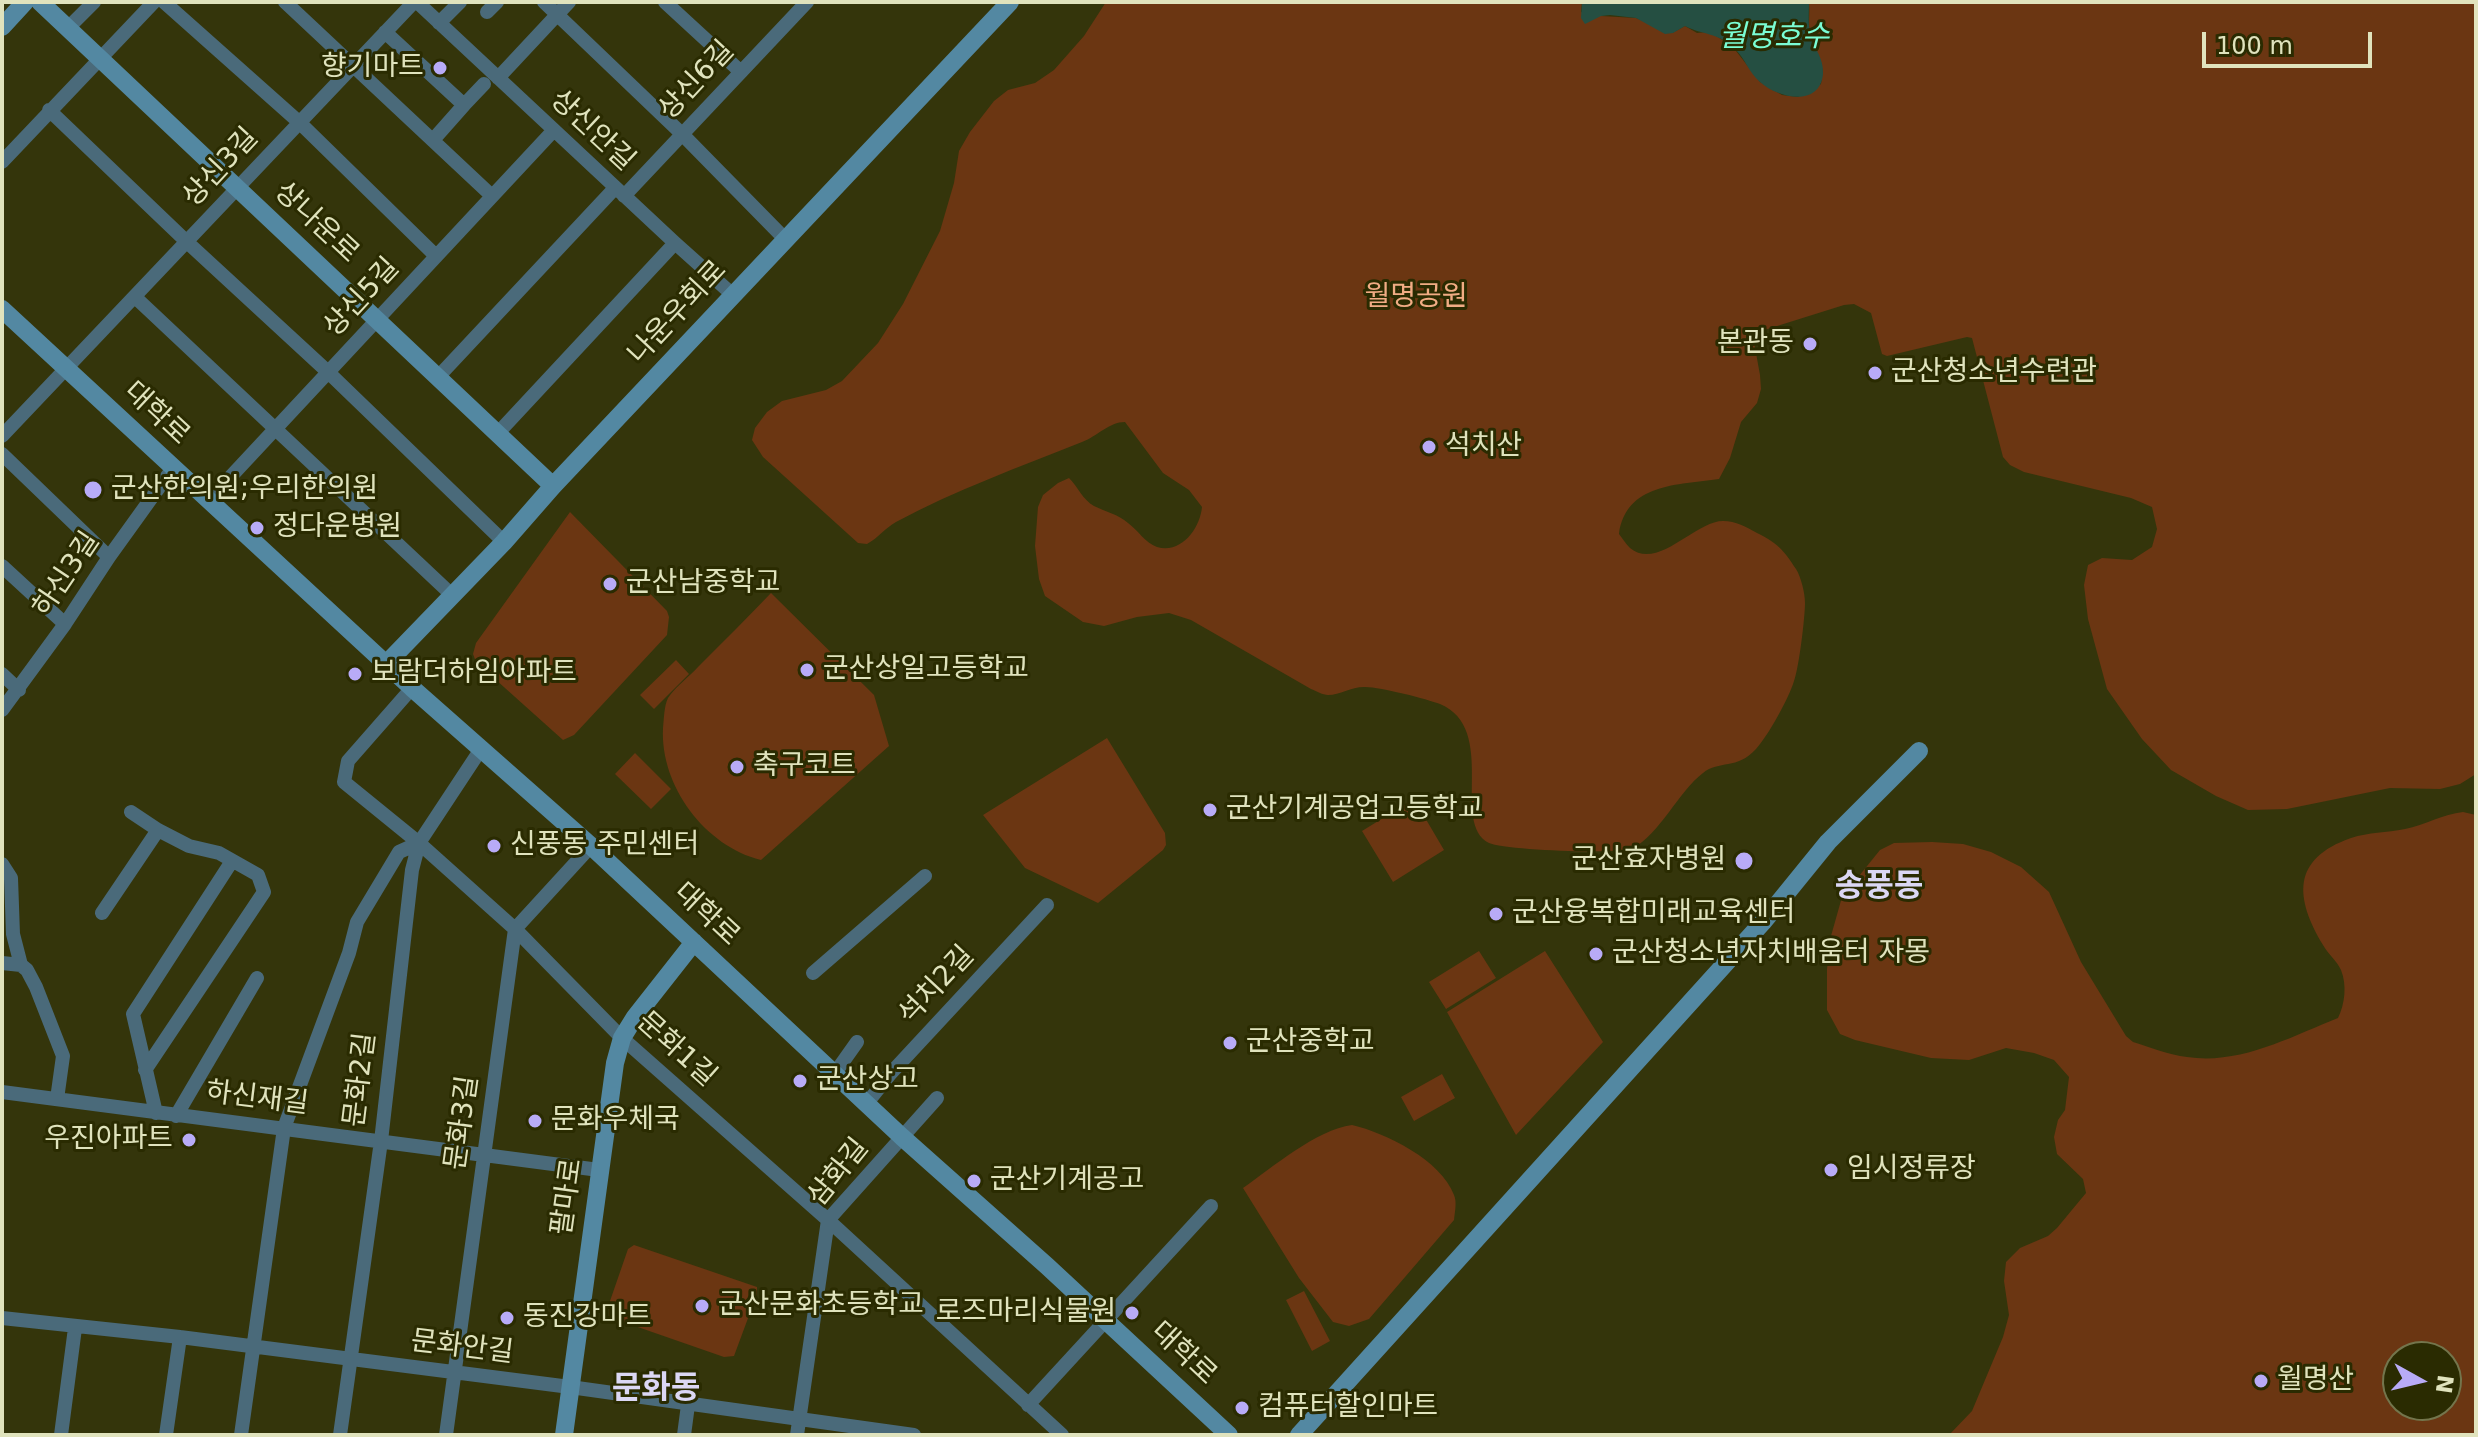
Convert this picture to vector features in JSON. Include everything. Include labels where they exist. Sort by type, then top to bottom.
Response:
[{"type":"street","points":[[2,27],[25,2]]},
{"type":"street","name":"상나운로","points":[[40,2],[553,486]]},
{"type":"street","points":[[68,28],[94,2]]},
{"type":"street","points":[[2,162],[154,2]]},
{"type":"street","points":[[164,2],[300,123],[436,256]]},
{"type":"street","name":"상신3길","points":[[2,436],[416,2]]},
{"type":"street","name":"상신안길","points":[[416,2],[491,81],[554,130],[733,295]]},
{"type":"street","points":[[439,23],[460,2]]},
{"type":"street","points":[[544,2],[682,134],[786,240]]},
{"type":"street","points":[[433,140],[464,105],[569,2]]},
{"type":"street","points":[[665,2],[741,72]]},
{"type":"street","name":"나운우회로","points":[[387,663],[1010,2]]},
{"type":"street","points":[[289,3],[492,196]]},
{"type":"street","name":"상신6길","points":[[438,377],[620,192],[682,134],[799,5]]},
{"type":"street","points":[[385,32],[464,105]]},
{"type":"street","points":[[49,110],[504,542]]},
{"type":"street","name":"상신5길","points":[[208,501],[554,130]]},
{"type":"street","points":[[498,433],[675,243]]},
{"type":"street","points":[[135,297],[452,595]]},
{"type":"street","name":"대학로","points":[[2,309],[412,688],[591,846],[902,1137],[1229,1435]]},
{"type":"street","points":[[2,454],[109,557]]},
{"type":"street","name":"하신3길","points":[[2,710],[173,468]]},
{"type":"street","points":[[2,566],[65,624]]},
{"type":"street","points":[[2,674],[19,690]]},
{"type":"street","name":"문화1길","points":[[412,688],[348,761],[344,782],[419,843],[515,929],[622,1038],[828,1220],[1062,1435]]},
{"type":"street","name":"문화2길","points":[[340,1435],[381,1141],[412,870],[419,843],[481,749]]},
{"type":"street","points":[[1299,1435],[1763,922],[1828,842],[1919,751]]},
{"type":"street","points":[[131,812],[189,846],[219,853],[258,875],[264,892],[145,1070]]},
{"type":"street","points":[[102,913],[158,830]]},
{"type":"street","points":[[241,1435],[284,1128],[349,953],[357,922],[399,852],[419,843]]},
{"type":"street","points":[[515,929],[591,846]]},
{"type":"street","points":[[156,1113],[133,1014],[232,861]]},
{"type":"street","points":[[2,864],[11,878],[13,934],[21,965]]},
{"type":"street","points":[[813,973],[925,876]]},
{"type":"street","name":"석치2길","points":[[867,1103],[891,1073],[1047,905]]},
{"type":"street","name":"문화3길","points":[[446,1435],[515,929]]},
{"type":"street","name":"팔마로","points":[[564,1435],[615,1063],[622,1038],[635,1017],[694,942]]},
{"type":"street","points":[[2,963],[21,965],[36,987],[63,1056],[57,1099]]},
{"type":"street","points":[[176,1116],[257,978]]},
{"type":"street","points":[[835,1073],[857,1042]]},
{"type":"street","name":"하신재길","points":[[2,1100],[2,1092],[599,1170]]},
{"type":"street","name":"삼화길","points":[[797,1435],[828,1220],[937,1098]]},
{"type":"street","points":[[1028,1405],[1211,1206]]},
{"type":"street","name":"문화안길","points":[[2,1318],[180,1337],[907,1434]]},
{"type":"street","points":[[61,1435],[75,1328]]},
{"type":"street","points":[[166,1435],[180,1337]]},
{"type":"street","points":[[684,1435],[688,1405]]},
{"type":"green space","name":"월명공원","points":[[1106,2],[1582,2],[1581,12],[1636,18],[1672,33],[1685,26],[1697,33],[1715,35],[1733,47],[1760,82],[1782,95],[1798,97],[1821,84],[1821,62],[1810,35],[1809,2],[2476,2],[2476,774],[2460,784],[2440,789],[2390,788],[2287,809],[2248,810],[2171,770],[2142,739],[2107,689],[2088,619],[2084,585],[2088,565],[2102,558],[2132,560],[2152,547],[2157,529],[2152,507],[2131,498],[2024,472],[2010,465],[2003,457],[1972,338],[1887,356],[1882,354],[1871,313],[1854,304],[1758,332],[1754,342],[1761,389],[1757,403],[1741,422],[1730,458],[1719,479],[1656,490],[1632,505],[1624,517],[1619,534],[1630,548],[1641,553],[1664,550],[1712,523],[1737,523],[1775,544],[1787,556],[1800,576],[1805,603],[1794,681],[1783,707],[1761,743],[1742,760],[1703,773],[1652,833],[1633,848],[1561,851],[1489,843],[1478,833],[1473,817],[1471,754],[1467,734],[1457,716],[1440,704],[1370,687],[1324,694],[1191,620],[1169,613],[1104,626],[1083,622],[1045,596],[1039,579],[1035,546],[1038,507],[1043,495],[1058,483],[1069,478],[1090,503],[1124,520],[1157,547],[1174,547],[1182,543],[1198,523],[1202,507],[1189,490],[1163,473],[1125,422],[1114,424],[1082,442],[941,500],[896,522],[867,544],[858,543],[763,457],[752,440],[755,428],[767,412],[782,401],[826,390],[842,381],[878,343],[903,304],[940,231],[954,183],[959,151],[970,132],[994,101],[1008,90],[1035,83],[1054,70],[1084,36]]},
{"type":"green space","points":[[570,512],[667,611],[669,617],[667,635],[574,735],[563,740],[476,662],[473,654],[476,643]]},
{"type":"green space","points":[[771,593],[874,695],[889,746],[761,860],[722,842],[690,810],[669,771],[663,728],[671,694]]},
{"type":"green space","points":[[676,660],[689,674],[654,709],[640,695]]},
{"type":"green space","points":[[1107,738],[1165,833],[1166,845],[1098,903],[1025,868],[983,815]]},
{"type":"green space","points":[[635,753],[671,789],[651,809],[615,774]]},
{"type":"green space","points":[[1414,799],[1444,850],[1393,882],[1362,831]]},
{"type":"green space","points":[[2456,813],[2476,815],[2476,1435],[1949,1435],[1972,1411],[2003,1337],[2009,1315],[2004,1281],[2006,1262],[2020,1248],[2048,1236],[2086,1193],[2083,1179],[2057,1154],[2054,1137],[2058,1120],[2065,1110],[2069,1077],[2054,1060],[2034,1053],[2006,1048],[1969,1060],[1931,1058],[1840,1034],[1827,1010],[1827,969],[1831,936],[1842,897],[1880,850],[1894,843],[1963,844],[1991,852],[2021,867],[2049,892],[2081,962],[2126,1036],[2133,1042],[2166,1053],[2187,1057],[2226,1057],[2264,1048],[2338,1018],[2344,994],[2343,976],[2307,911],[2304,882],[2308,869],[2317,857],[2351,838],[2405,829]]},
{"type":"green space","points":[[1479,951],[1496,978],[1446,1009],[1429,982]]},
{"type":"green space","points":[[1545,951],[1603,1042],[1516,1135],[1447,1012]]},
{"type":"green space","points":[[1442,1074],[1455,1098],[1414,1121],[1401,1097]]},
{"type":"green space","points":[[1352,1125],[1396,1141],[1425,1160],[1447,1182],[1456,1204],[1454,1220],[1369,1319],[1349,1326],[1333,1322],[1299,1278],[1243,1188],[1310,1142],[1338,1128]]},
{"type":"green space","points":[[634,1245],[757,1287],[734,1356],[724,1357],[609,1317],[610,1301],[628,1249]]},
{"type":"green space","points":[[1304,1291],[1330,1341],[1312,1351],[1286,1300]]},
{"type":"water","name":"월명호수","points":[[1582,2],[1809,2],[1810,33],[1823,68],[1820,85],[1807,96],[1777,93],[1756,78],[1738,52],[1715,36],[1685,26],[1665,34],[1636,18],[1610,15],[1585,24],[1581,18]]},
{"type":"place","name":"향기마트","points":[[440,68]]},
{"type":"place","name":"본관동","points":[[1810,344]]},
{"type":"place","name":"군산청소년수련관","points":[[1875,373]]},
{"type":"place","name":"석치산","points":[[1429,447]]},
{"type":"place","name":"군산한의원;우리한의원","points":[[93,490]]},
{"type":"place","name":"정다운병원","points":[[257,528]]},
{"type":"place","name":"군산남중학교","points":[[610,584]]},
{"type":"place","name":"군산상일고등학교","points":[[807,670]]},
{"type":"place","name":"보람더하임아파트","points":[[355,674]]},
{"type":"place","name":"축구코트","points":[[737,767]]},
{"type":"place","name":"군산기계공업고등학교","points":[[1210,810]]},
{"type":"place","name":"신풍동 주민센터","points":[[494,846]]},
{"type":"place","name":"군산효자병원","points":[[1744,861]]},
{"type":"place","name":"군산융복합미래교육센터","points":[[1496,914]]},
{"type":"place","name":"군산청소년자치배움터 자몽","points":[[1596,954]]},
{"type":"place","name":"군산중학교","points":[[1230,1043]]},
{"type":"place","name":"군산상고","points":[[800,1081]]},
{"type":"place","name":"문화우체국","points":[[535,1121]]},
{"type":"place","name":"우진아파트","points":[[189,1140]]},
{"type":"place","name":"임시정류장","points":[[1831,1170]]},
{"type":"place","name":"군산기계공고","points":[[974,1181]]},
{"type":"place","name":"군산문화초등학교","points":[[702,1306]]},
{"type":"place","name":"로즈마리식물원","points":[[1132,1313]]},
{"type":"place","name":"동진강마트","points":[[507,1318]]},
{"type":"place","name":"월명산","points":[[2261,1381]]},
{"type":"place","name":"컴퓨터할인마트","points":[[1242,1408]]},
{"type":"district","name":"송풍동","points":[[1879,888]]},
{"type":"district","name":"문화동","points":[[656,1390]]}]
